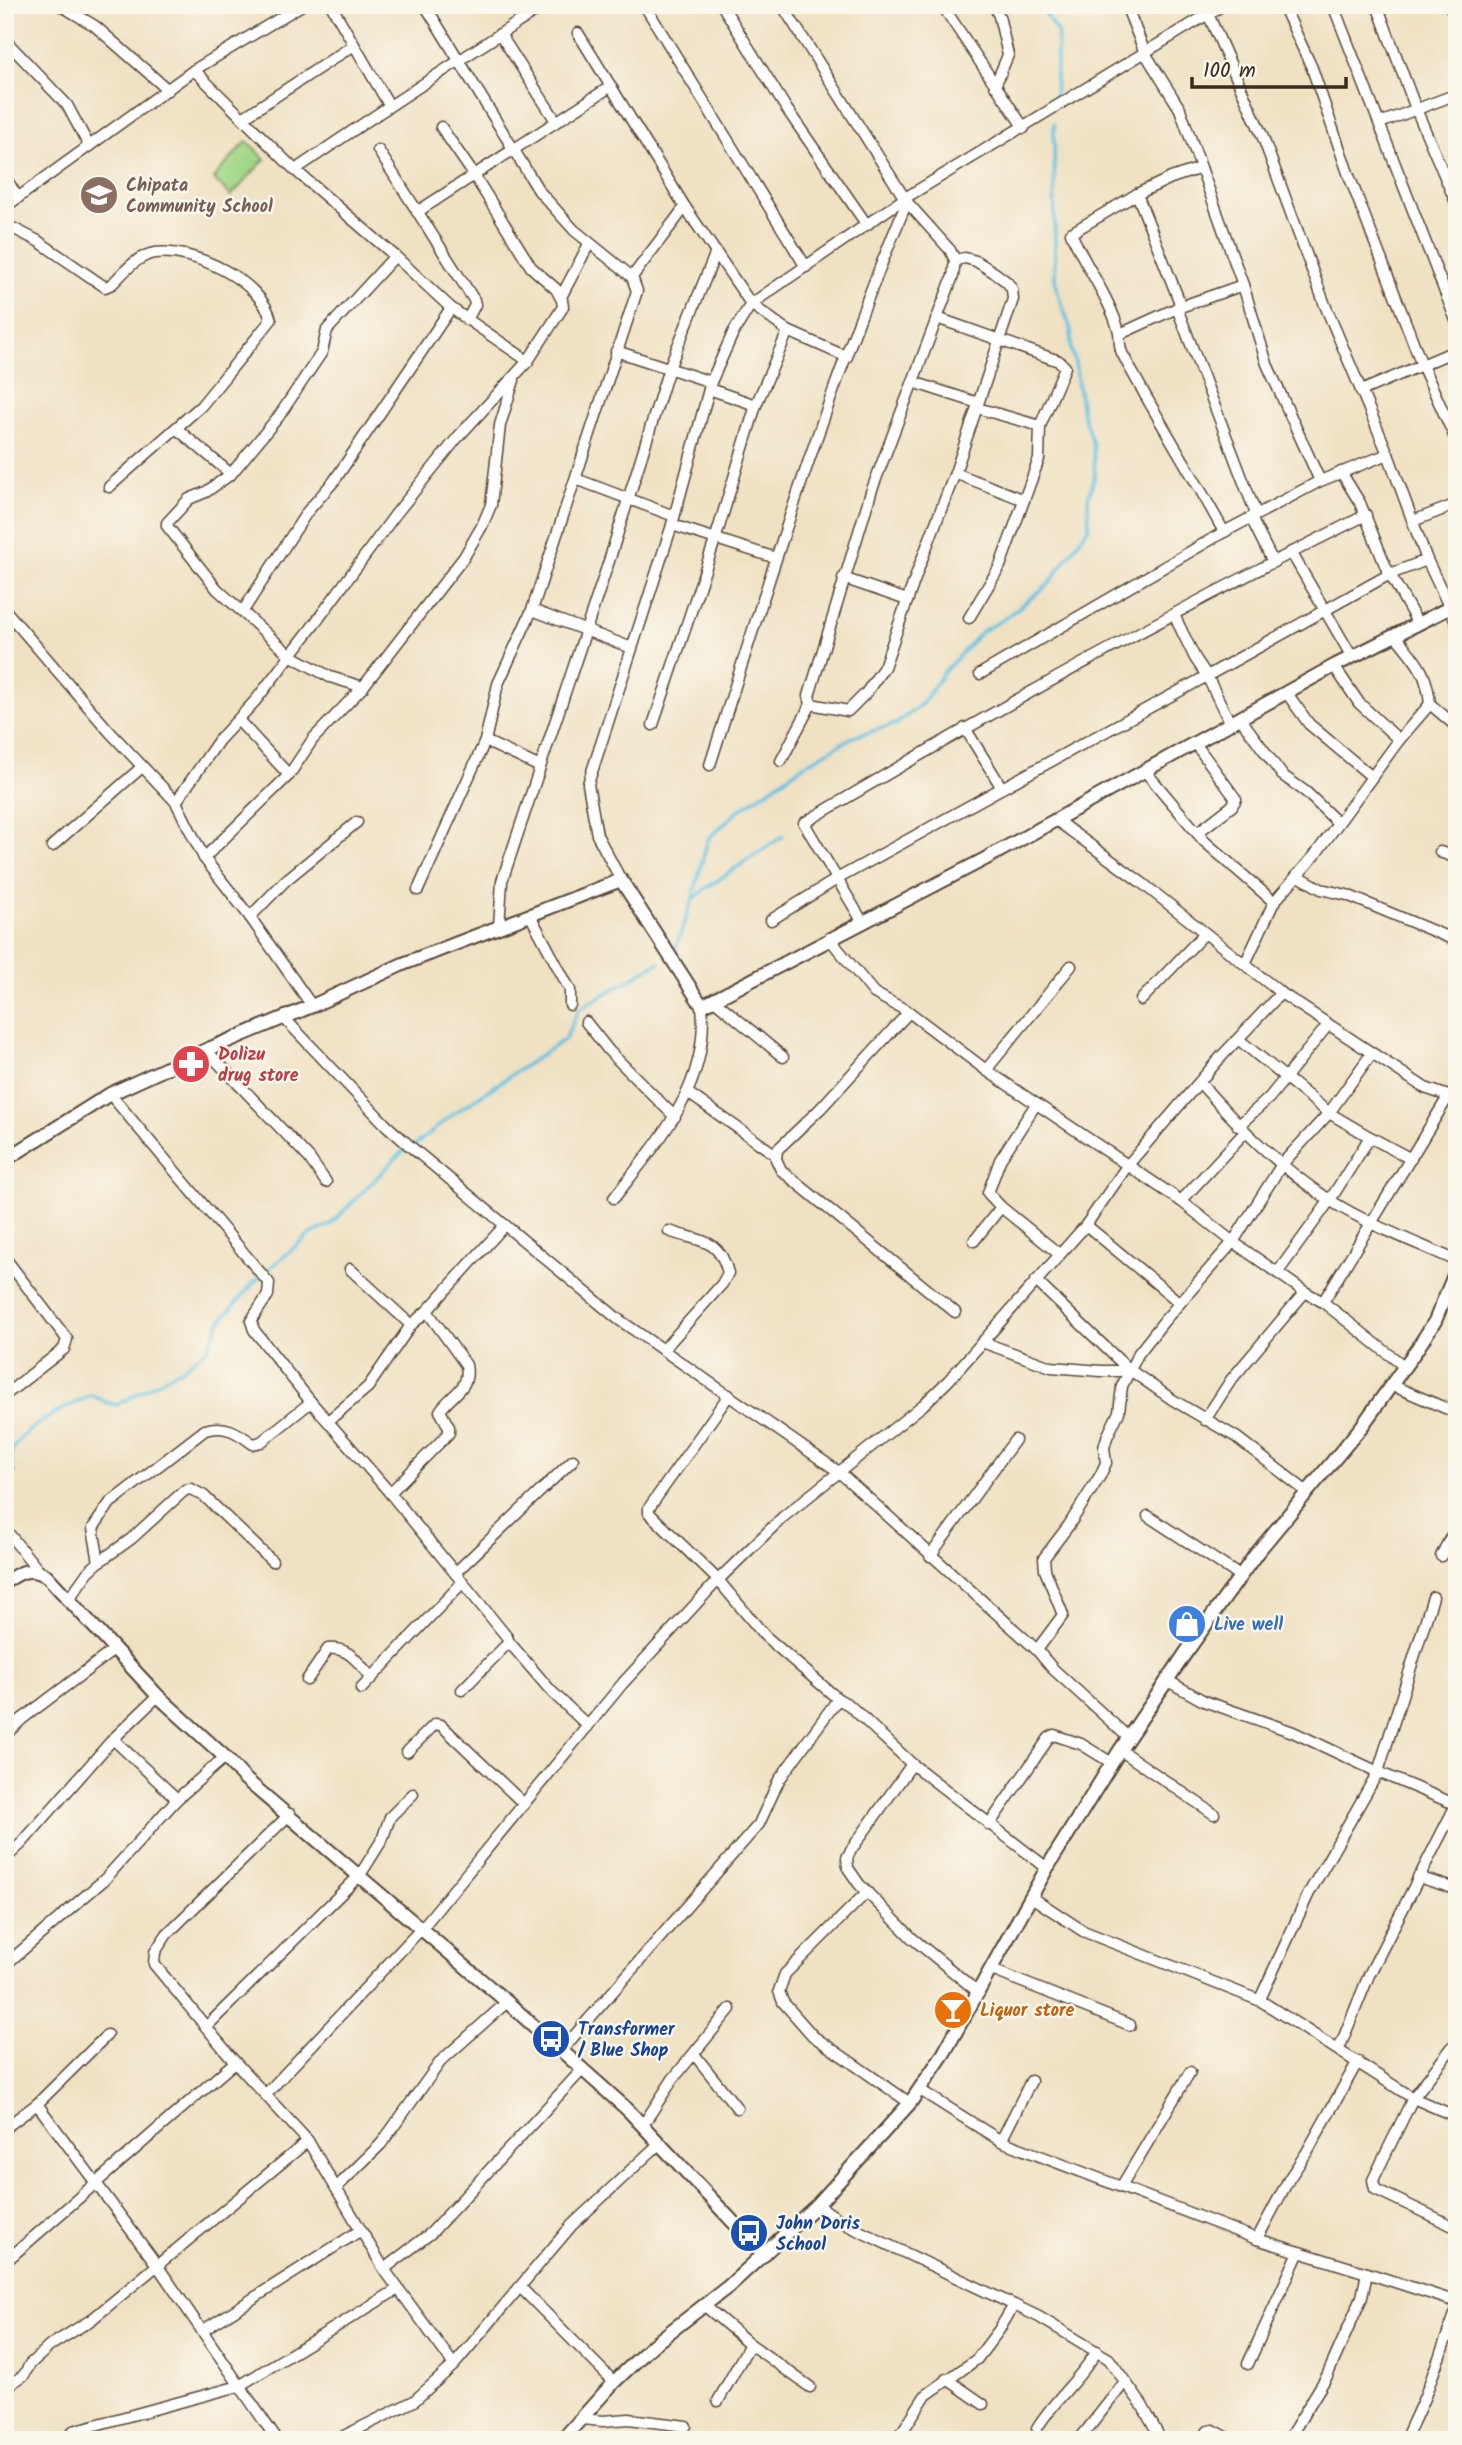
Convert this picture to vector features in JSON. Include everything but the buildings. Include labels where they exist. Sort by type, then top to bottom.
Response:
[{"type":"street","points":[[60,5],[95,26],[168,90]]},
{"type":"street","points":[[5,207],[194,70],[302,5]]},
{"type":"street","points":[[331,5],[389,105]]},
{"type":"street","points":[[418,891],[485,741],[498,684],[531,610],[637,291],[632,277],[589,244],[539,191],[425,5]]},
{"type":"street","points":[[522,5],[528,16]]},
{"type":"street","points":[[295,170],[389,105],[545,5]]},
{"type":"street","points":[[722,5],[786,108],[867,225]]},
{"type":"street","points":[[781,761],[811,704],[809,696],[843,578],[871,492],[953,276],[955,260],[950,250],[906,200],[782,5]]},
{"type":"street","points":[[942,5],[1024,128]]},
{"type":"street","points":[[994,5],[1008,55],[995,86]]},
{"type":"street","points":[[1126,5],[1145,53],[1180,109],[1243,285],[1266,363],[1320,481]]},
{"type":"street","points":[[783,1056],[708,1003],[621,880],[597,835],[588,783],[673,520],[710,385],[733,333],[751,304],[906,200],[1145,53],[1206,10],[1223,5]]},
{"type":"street","points":[[1283,5],[1312,68],[1348,173],[1422,365],[1457,442]]},
{"type":"street","points":[[1333,5],[1457,323]]},
{"type":"street","points":[[1377,5],[1416,109],[1457,205]]},
{"type":"street","points":[[1450,5],[1457,22]]},
{"type":"street","points":[[645,6],[806,267]]},
{"type":"street","points":[[1206,10],[1262,135],[1325,304],[1388,454],[1427,559],[1453,606],[1457,623]]},
{"type":"street","points":[[578,33],[685,207],[751,304],[788,331],[847,356]]},
{"type":"street","points":[[500,34],[556,121]]},
{"type":"street","points":[[5,40],[67,106],[89,146]]},
{"type":"street","points":[[244,117],[354,45]]},
{"type":"street","points":[[194,70],[295,170],[451,308],[528,361]]},
{"type":"street","points":[[417,212],[610,87]]},
{"type":"street","points":[[1380,123],[1457,94]]},
{"type":"street","points":[[176,802],[219,740],[238,720],[353,575],[395,515],[458,436],[528,361],[563,307],[561,297],[531,267],[441,127]]},
{"type":"street","points":[[378,150],[474,300],[475,305],[467,320]]},
{"type":"street","points":[[1201,168],[1171,178],[1138,194],[1071,233],[1101,290],[1120,334],[1122,353],[1151,410],[1193,474],[1224,532]]},
{"type":"street","points":[[5,177],[18,198]]},
{"type":"street","points":[[1138,194],[1180,303],[1177,308],[1273,562]]},
{"type":"street","points":[[709,765],[776,558],[873,282],[906,200]]},
{"type":"street","points":[[632,277],[685,207]]},
{"type":"street","points":[[5,223],[38,241],[105,287],[144,256],[155,253],[169,254],[191,258],[237,276],[269,310],[271,320],[201,406],[109,487]]},
{"type":"street","points":[[561,297],[589,244]]},
{"type":"street","points":[[499,927],[502,881],[669,368],[716,252]]},
{"type":"street","points":[[363,687],[330,677],[290,655],[217,589],[167,526],[170,517],[189,499],[206,492],[231,474],[279,416],[322,352],[327,330],[395,256]]},
{"type":"street","points":[[811,704],[848,711],[866,694],[884,667],[1001,341],[1013,299],[1012,289],[1007,282],[976,261],[965,258],[955,260]]},
{"type":"street","points":[[1120,334],[1177,308],[1243,285]]},
{"type":"street","points":[[243,611],[307,512],[334,481],[451,308]]},
{"type":"street","points":[[937,318],[1059,361],[1065,367],[1040,426],[1039,459],[1000,566],[969,618]]},
{"type":"street","points":[[653,725],[715,540],[756,405],[788,331]]},
{"type":"street","points":[[1361,391],[1457,349]]},
{"type":"street","points":[[616,351],[669,368],[756,405]]},
{"type":"street","points":[[204,858],[289,775],[313,739],[363,687],[464,557],[491,505],[500,425],[515,376]]},
{"type":"street","points":[[913,382],[1040,426]]},
{"type":"street","points":[[177,429],[231,474]]},
{"type":"street","points":[[980,674],[1224,532],[1320,481],[1388,454]]},
{"type":"street","points":[[1341,472],[1366,515],[1390,575],[1418,624]]},
{"type":"street","points":[[955,473],[1024,500]]},
{"type":"street","points":[[576,479],[628,498],[715,540],[776,558]]},
{"type":"street","points":[[1413,521],[1457,504]]},
{"type":"street","points":[[862,921],[804,823],[965,728],[1291,552],[1366,515]]},
{"type":"street","points":[[1291,552],[1352,657]]},
{"type":"street","points":[[771,920],[837,879],[1002,788],[1390,575],[1427,559]]},
{"type":"street","points":[[843,578],[907,600]]},
{"type":"street","points":[[708,1003],[985,859],[1334,666],[1453,606]]},
{"type":"street","points":[[5,610],[109,731],[176,802],[204,858],[250,917],[312,1006]]},
{"type":"street","points":[[531,610],[632,648]]},
{"type":"street","points":[[1174,615],[1195,658],[1235,721],[1282,775],[1306,792],[1338,823]]},
{"type":"street","points":[[1396,636],[1423,670],[1430,704],[1457,727]]},
{"type":"street","points":[[1334,666],[1359,703],[1399,740]]},
{"type":"street","points":[[1286,692],[1309,724],[1372,777]]},
{"type":"street","points":[[1245,964],[1274,902],[1430,704]]},
{"type":"street","points":[[238,720],[289,775]]},
{"type":"street","points":[[965,728],[1002,788]]},
{"type":"street","points":[[485,741],[540,767]]},
{"type":"street","points":[[1194,742],[1236,799],[1232,806],[1198,833]]},
{"type":"street","points":[[52,846],[142,767]]},
{"type":"street","points":[[1146,771],[1198,833],[1274,902]]},
{"type":"street","points":[[1056,820],[1281,993],[1425,1088],[1452,1098],[1323,1302]]},
{"type":"street","points":[[250,917],[286,880],[357,822]]},
{"type":"street","points":[[1440,852],[1457,858]]},
{"type":"street","points":[[1297,875],[1321,888],[1347,895],[1457,941]]},
{"type":"street","points":[[5,1160],[110,1094],[206,1050],[404,964],[621,880]]},
{"type":"street","points":[[530,915],[570,990],[570,1005]]},
{"type":"street","points":[[1141,1000],[1205,933]]},
{"type":"street","points":[[829,938],[874,993],[909,1012],[986,1070],[1181,1201],[1233,1242],[1323,1302],[1405,1367]]},
{"type":"street","points":[[986,1070],[1071,966]]},
{"type":"street","points":[[266,2094],[422,1928],[623,1683],[718,1580],[783,1517],[923,1405],[948,1381],[1086,1225],[1127,1166],[1281,993]]},
{"type":"street","points":[[614,1198],[675,1118],[688,1093],[704,1031],[708,1003]]},
{"type":"street","points":[[909,1012],[820,1109],[777,1150],[776,1155],[781,1170],[956,1312]]},
{"type":"street","points":[[284,1018],[387,1126],[618,1319],[839,1472],[1037,1650],[1052,1668],[1129,1738]]},
{"type":"street","points":[[586,1021],[609,1051],[675,1118]]},
{"type":"street","points":[[1181,1201],[1286,1079],[1328,1025]]},
{"type":"street","points":[[1238,1039],[1329,1113],[1412,1159]]},
{"type":"street","points":[[206,1050],[309,1158],[326,1182]]},
{"type":"street","points":[[1037,1650],[1063,1615],[1045,1570],[1044,1558],[1100,1476],[1105,1463],[1107,1437],[1119,1412],[1122,1385],[1129,1368],[1233,1242],[1282,1164],[1329,1113],[1372,1053]]},
{"type":"street","points":[[1200,1083],[1242,1129],[1282,1164],[1330,1200],[1372,1224],[1457,1261]]},
{"type":"street","points":[[688,1093],[776,1155]]},
{"type":"street","points":[[110,1094],[269,1283],[268,1295],[253,1314],[252,1326],[311,1402],[390,1493],[509,1642],[551,1690],[588,1726]]},
{"type":"street","points":[[1036,1104],[1000,1160],[988,1190],[989,1197],[1059,1254]]},
{"type":"street","points":[[1278,1272],[1330,1200],[1370,1137]]},
{"type":"street","points":[[974,1241],[1000,1208]]},
{"type":"street","points":[[328,1421],[368,1387],[411,1325],[428,1311],[505,1225]]},
{"type":"street","points":[[1086,1225],[1180,1303]]},
{"type":"street","points":[[663,1350],[722,1284],[728,1273],[721,1251],[705,1241],[669,1231]]},
{"type":"street","points":[[5,1258],[67,1339],[64,1349],[5,1395]]},
{"type":"street","points":[[562,2440],[614,2382],[653,2345],[705,2306],[817,2205],[920,2090],[979,1993],[1047,1868],[1120,1750],[1240,1576],[1362,1426],[1405,1367],[1435,1321],[1457,1268]]},
{"type":"street","points":[[350,1269],[411,1325]]},
{"type":"street","points":[[1036,1281],[1129,1368],[1173,1400],[1236,1437],[1307,1492]]},
{"type":"street","points":[[1205,1420],[1231,1380],[1305,1292]]},
{"type":"street","points":[[390,1493],[449,1433],[449,1427],[440,1411],[465,1384],[468,1376],[466,1365],[428,1311]]},
{"type":"street","points":[[982,1342],[1051,1367],[1101,1371],[1129,1368]]},
{"type":"street","points":[[1391,1385],[1457,1413]]},
{"type":"street","points":[[729,1395],[648,1510],[718,1580],[765,1636],[838,1699],[849,1705],[912,1764],[1047,1868]]},
{"type":"street","points":[[99,1562],[93,1528],[104,1510],[205,1430],[215,1427],[235,1430],[253,1444],[261,1442],[311,1402]]},
{"type":"street","points":[[930,1556],[1015,1440]]},
{"type":"street","points":[[361,1689],[459,1578],[573,1460]]},
{"type":"street","points":[[68,1600],[88,1572],[131,1539],[185,1490],[191,1489],[204,1496],[272,1560]]},
{"type":"street","points":[[1147,1516],[1240,1576]]},
{"type":"street","points":[[1441,1556],[1457,1525]]},
{"type":"street","points":[[5,1530],[38,1570],[47,1576],[158,1696],[244,1778],[290,1814],[422,1928],[643,2125],[764,2255]]},
{"type":"street","points":[[5,1582],[22,1570],[38,1570]]},
{"type":"street","points":[[1261,2001],[1309,1893],[1378,1772],[1433,1597]]},
{"type":"street","points":[[462,1690],[509,1642]]},
{"type":"street","points":[[307,1680],[328,1649],[339,1647],[372,1678]]},
{"type":"street","points":[[5,1735],[22,1719],[115,1649]]},
{"type":"street","points":[[1166,1680],[1204,1701],[1293,1732],[1456,1805],[1369,1975],[1339,2049]]},
{"type":"street","points":[[5,1858],[22,1843],[113,1739],[158,1696]]},
{"type":"street","points":[[561,2051],[759,1824],[779,1780],[838,1699]]},
{"type":"street","points":[[407,1752],[435,1724],[441,1725],[524,1804]]},
{"type":"street","points":[[989,1825],[1049,1738],[1054,1735],[1081,1744],[1112,1763]]},
{"type":"street","points":[[113,1739],[177,1799]]},
{"type":"street","points":[[1120,1750],[1214,1814]]},
{"type":"street","points":[[5,1965],[105,1879],[177,1799],[225,1757]]},
{"type":"street","points":[[912,1764],[847,1858],[848,1868],[867,1892],[912,1938],[979,1993]]},
{"type":"street","points":[[206,2027],[360,1875],[382,1840],[390,1817],[413,1794]]},
{"type":"street","points":[[290,1814],[167,1934],[155,1952],[154,1964],[235,2062],[308,2141],[384,2269],[454,2365]]},
{"type":"street","points":[[1418,1877],[1457,1892]]},
{"type":"street","points":[[867,1892],[785,1974],[779,1991],[783,2002],[813,2036],[910,2103]]},
{"type":"street","points":[[1033,1898],[1083,1931],[1261,2001],[1413,2098],[1457,2117]]},
{"type":"street","points":[[992,1970],[1130,2025]]},
{"type":"street","points":[[336,2188],[381,2144],[441,2061],[507,2002]]},
{"type":"street","points":[[643,2125],[673,2079],[730,2009]]},
{"type":"street","points":[[5,2128],[37,2105],[107,2035]]},
{"type":"street","points":[[1457,2041],[1413,2098],[1373,2180],[1376,2189],[1457,2228]]},
{"type":"street","points":[[694,2054],[737,2108]]},
{"type":"street","points":[[1257,2239],[1358,2061]]},
{"type":"street","points":[[5,2262],[235,2062]]},
{"type":"street","points":[[384,2269],[431,2234],[582,2070]]},
{"type":"street","points":[[1121,2187],[1190,2072]]},
{"type":"street","points":[[1001,2141],[1031,2081]]},
{"type":"street","points":[[920,2090],[1001,2141],[1257,2239],[1457,2302]]},
{"type":"street","points":[[37,2105],[158,2265],[277,2440]]},
{"type":"street","points":[[5,2388],[24,2375],[30,2364],[51,2345],[91,2320],[308,2141]]},
{"type":"street","points":[[336,2440],[414,2401],[454,2365],[572,2225],[660,2143]]},
{"type":"street","points":[[817,2205],[849,2226],[1014,2305],[1097,2351],[1116,2367],[1124,2383],[1142,2405],[1161,2440]]},
{"type":"street","points":[[202,2331],[361,2230]]},
{"type":"street","points":[[1248,2364],[1298,2253]]},
{"type":"street","points":[[1288,2440],[1327,2376],[1362,2297],[1367,2273]]},
{"type":"street","points":[[520,2287],[614,2382]]},
{"type":"street","points":[[69,2440],[73,2431],[239,2386],[398,2289]]},
{"type":"street","points":[[913,2440],[899,2436],[925,2396],[976,2359],[999,2330],[1014,2305]]},
{"type":"street","points":[[705,2306],[750,2344],[810,2387]]},
{"type":"street","points":[[1405,2440],[1426,2396],[1457,2309]]},
{"type":"street","points":[[718,2401],[750,2344]]},
{"type":"street","points":[[1037,2428],[1097,2351]]},
{"type":"street","points":[[947,2379],[983,2403]]},
{"type":"street","points":[[1079,2440],[1124,2383]]},
{"type":"street","points":[[581,2419],[629,2419],[686,2426]]},
{"type":"street","points":[[1201,2440],[1208,2431],[1213,2430],[1232,2440]]},
{"type":"green space","points":[[247,141],[265,159],[231,196],[213,178]]},
{"type":"waterway","points":[[1040,5],[1058,34],[1055,102]]},
{"type":"waterway","points":[[674,952],[692,901],[708,839],[738,811],[804,765],[853,737],[896,724],[923,703],[943,673],[982,631],[1004,619],[1049,584],[1089,527],[1088,498],[1095,475],[1093,444],[1082,412],[1071,349],[1071,330],[1055,278],[1054,124]]},
{"type":"waterway","points":[[694,899],[783,836]]},
{"type":"waterway","points":[[415,1145],[456,1112],[565,1039],[579,1009],[660,962]]},
{"type":"waterway","points":[[266,1271],[311,1234],[330,1225],[405,1149]]},
{"type":"waterway","points":[[5,1481],[14,1473],[11,1459],[14,1447],[32,1428],[91,1395],[117,1405],[181,1369],[208,1348],[221,1320],[260,1276]]},
{"type":"place","name":"Chipata Community School","points":[[99,195]]},
{"type":"place","name":"Dolizu drug store","points":[[191,1064]]},
{"type":"place","name":"Live well","points":[[1187,1624]]},
{"type":"place","name":"Liquor store","points":[[953,2010]]},
{"type":"place","name":"Transformer / Blue Shop","points":[[551,2039]]},
{"type":"place","name":"John Doris School","points":[[749,2233]]}]
